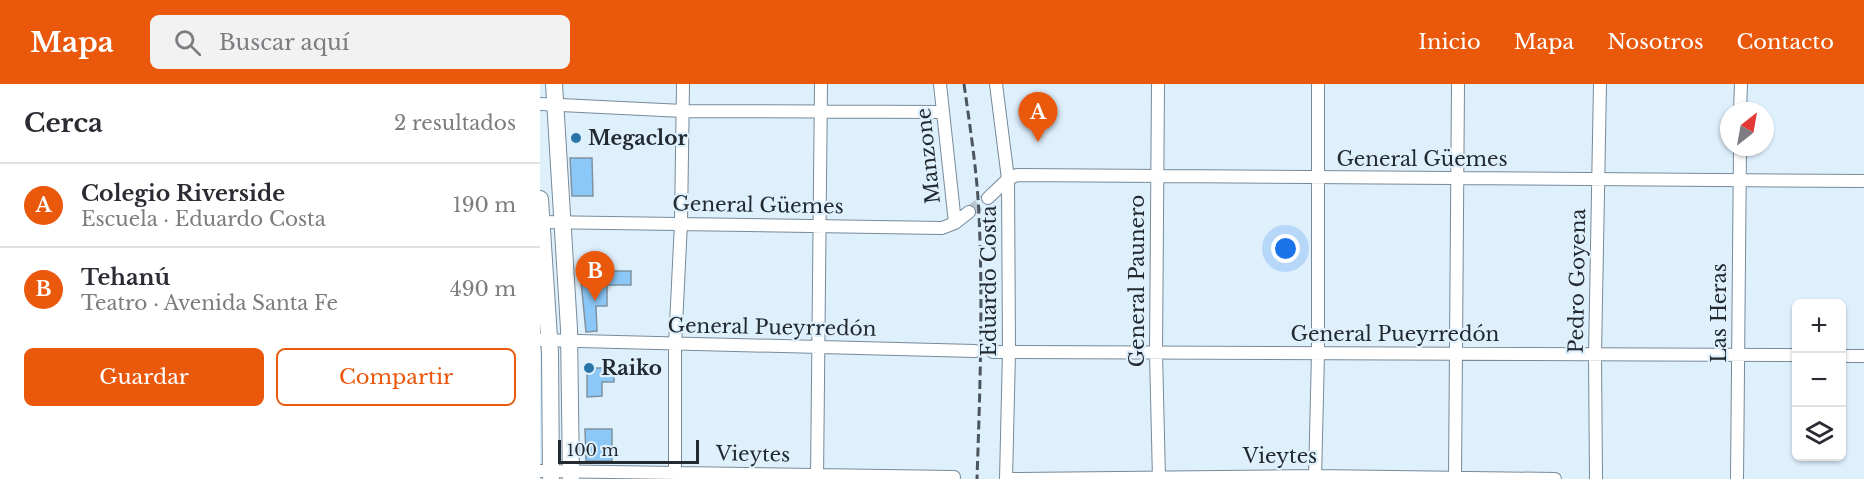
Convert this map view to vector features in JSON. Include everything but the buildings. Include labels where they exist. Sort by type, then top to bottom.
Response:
[{"type":"main road","points":[[554,84],[547,105],[562,223],[569,341],[571,475]]},
{"type":"main road","points":[[540,199],[547,474]]},
{"type":"street","points":[[675,476],[675,345],[681,223],[683,84]]},
{"type":"street","points":[[817,477],[821,84]]},
{"type":"street","name":"Manzone","points":[[940,84],[955,223]]},
{"type":"street","name":"Eduardo Costa","points":[[996,84],[1008,179],[1009,352],[1006,479]]},
{"type":"street","name":"General Paunero","points":[[1158,84],[1156,353],[1158,477]]},
{"type":"street","points":[[1315,477],[1318,353],[1318,84]]},
{"type":"street","points":[[1455,478],[1458,84]]},
{"type":"street","name":"Pedro Goyena","points":[[1596,479],[1595,355],[1600,84]]},
{"type":"street","points":[[1740,102],[1741,84]]},
{"type":"street","points":[[547,105],[683,111],[943,112]]},
{"type":"street","name":"Las Heras","points":[[1737,479],[1740,156]]},
{"type":"street","name":"General Güemes","points":[[1008,179],[1017,176],[1158,176],[1864,181]]},
{"type":"street","points":[[988,198],[1008,179]]},
{"type":"street","name":"General Güemes","points":[[541,222],[942,228],[955,223],[969,212]]},
{"type":"street","name":"General Pueyrredón","points":[[545,340],[975,351]]},
{"type":"street","name":"General Pueyrredón","points":[[993,352],[1792,356]]},
{"type":"street","points":[[1846,356],[1864,356]]},
{"type":"street","name":"Vieytes","points":[[547,474],[954,477]]},
{"type":"street","name":"Vieytes","points":[[1006,479],[1158,477],[1555,479]]},
{"type":"tunnel","points":[[969,212],[988,198]]},
{"type":"railway","points":[[964,84],[979,215],[981,347],[977,479]]},
{"type":"place","name":"Megaclor","points":[[576,138]]},
{"type":"place","name":"Colegio Riverside","points":[[1038,142]]},
{"type":"place","name":"Tehanú","points":[[595,301]]},
{"type":"place","name":"Raiko","points":[[589,368]]}]
